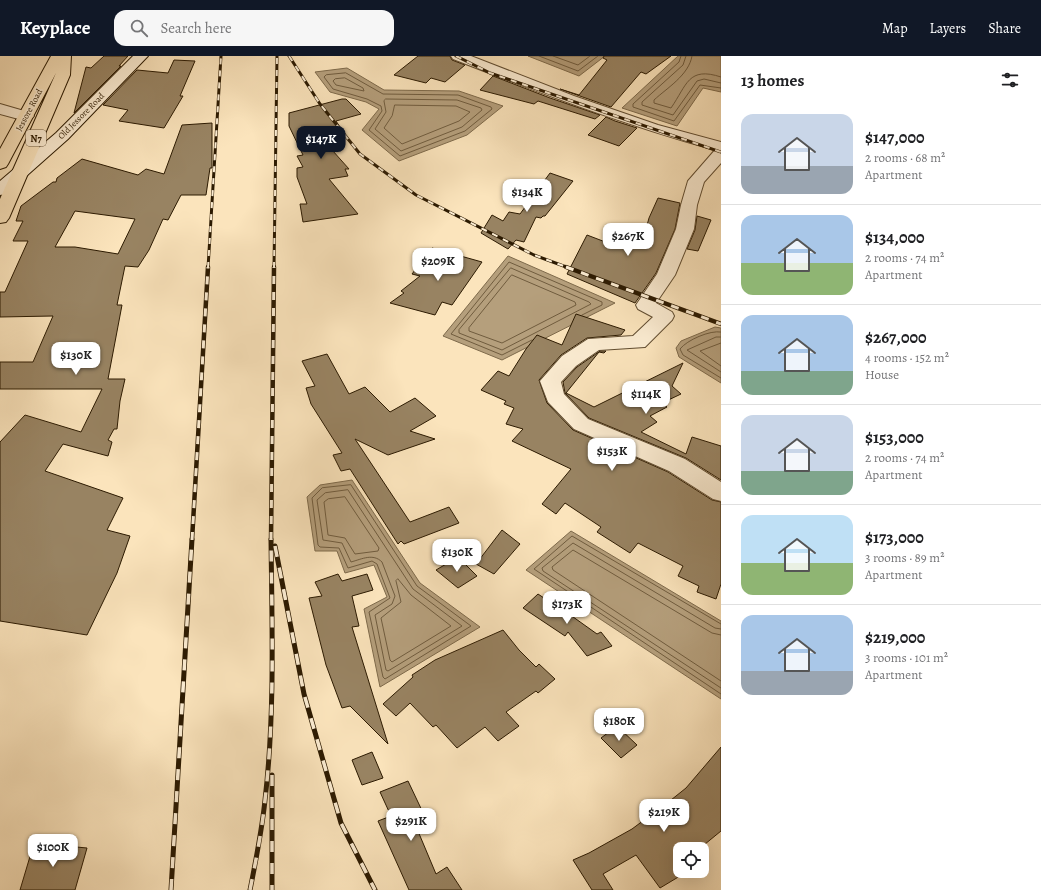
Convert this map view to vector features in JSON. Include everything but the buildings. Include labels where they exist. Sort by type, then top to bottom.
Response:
[{"type":"highway","name":"Jessore Road","points":[[0,164],[58,56]]},
{"type":"highway","name":"Jessore Road","points":[[0,218],[63,75],[64,56]]},
{"type":"street","name":"Old Jessore Road","points":[[0,190],[62,136],[142,56]]},
{"type":"street","points":[[458,56],[576,102],[653,128],[721,147]]},
{"type":"street","points":[[0,109],[26,116]]},
{"type":"street","points":[[721,153],[696,181],[689,205],[685,229],[666,275],[645,305],[665,316],[638,342],[595,344],[569,361],[550,381],[555,396],[581,424],[677,465],[721,493]]},
{"type":"water","points":[[528,56],[605,56],[579,76]]},
{"type":"water","points":[[678,56],[721,56],[721,92],[703,88],[677,126],[622,108]]},
{"type":"water","points":[[347,68],[384,90],[459,91],[503,106],[467,135],[399,161],[362,130],[379,109],[366,102],[330,92],[315,72]]},
{"type":"water","points":[[508,256],[615,303],[502,360],[443,336]]},
{"type":"water","points":[[715,327],[721,328],[721,383],[679,357],[676,348],[681,341]]},
{"type":"water","points":[[352,480],[420,583],[480,627],[380,687],[364,609],[387,597],[374,565],[345,573],[337,551],[315,551],[307,497],[320,485]]},
{"type":"water","points":[[571,531],[721,621],[721,699],[526,570]]},
{"type":"railway","points":[[208,268],[221,56]]},
{"type":"railway","points":[[274,268],[277,56]]},
{"type":"railway","points":[[289,56],[320,104],[360,154],[416,195],[534,255],[569,268]]},
{"type":"railway","points":[[456,56],[490,73],[721,152]]},
{"type":"railway","points":[[192,540],[208,267]]},
{"type":"railway","points":[[271,540],[274,267]]},
{"type":"railway","points":[[566,267],[721,324]]},
{"type":"railway","points":[[171,890],[192,539]]},
{"type":"railway","points":[[250,890],[264,811],[272,703],[271,540]]},
{"type":"railway","points":[[275,546],[304,694],[341,823],[375,890]]},
{"type":"railway","points":[[272,775],[272,890]]}]
